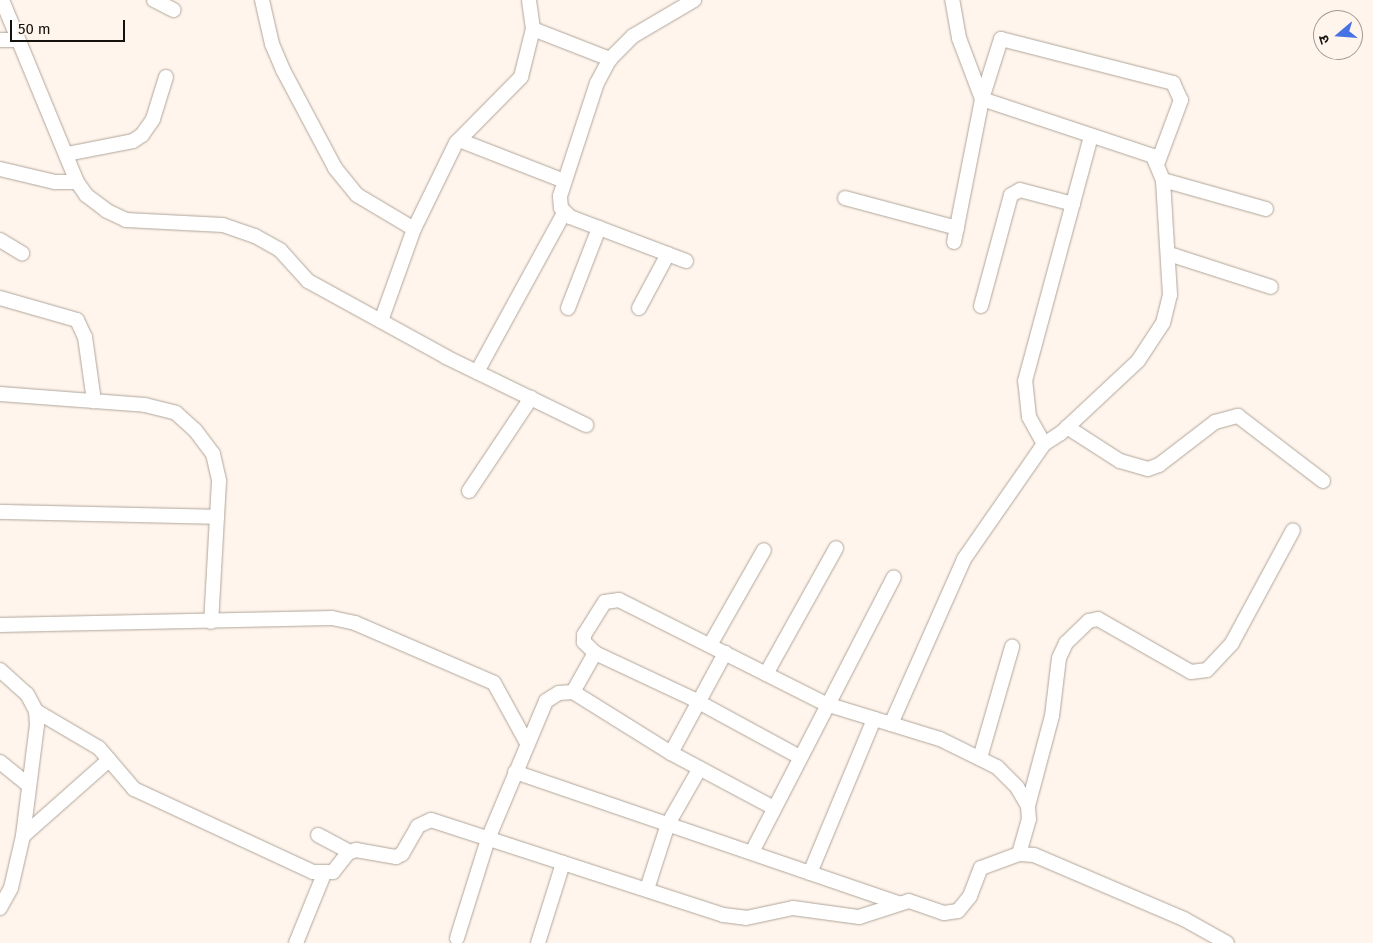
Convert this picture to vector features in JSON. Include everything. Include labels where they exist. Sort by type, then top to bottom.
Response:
[{"type":"street","points":[[2,0],[17,40],[67,154],[76,182],[86,195],[107,212],[126,220],[222,225],[256,236],[292,260],[308,281],[477,372],[586,425]]},
{"type":"street","points":[[154,0],[174,10]]},
{"type":"street","points":[[262,0],[276,53],[335,168],[356,194],[414,229]]},
{"type":"street","points":[[381,321],[414,229],[459,140],[521,77],[533,29],[529,0]]},
{"type":"street","points":[[477,372],[564,213],[560,196],[564,181],[596,83],[610,59],[633,36],[694,0]]},
{"type":"street","points":[[952,0],[959,38],[982,99]]},
{"type":"street","points":[[533,29],[610,59]]},
{"type":"street","points":[[845,198],[955,235],[982,99],[997,42],[1006,38],[1173,84],[1181,100],[1158,162]]},
{"type":"street","points":[[0,40],[17,40]]},
{"type":"street","points":[[67,154],[133,141],[142,135],[153,119],[166,77]]},
{"type":"street","points":[[892,724],[964,559],[1044,444],[1068,428],[1138,361],[1163,323],[1170,294],[1163,180],[1158,162],[1146,150],[1091,136],[982,99]]},
{"type":"street","points":[[1044,444],[1029,417],[1025,380],[1091,136]]},
{"type":"street","points":[[459,140],[564,181]]},
{"type":"street","points":[[0,169],[55,182],[76,182]]},
{"type":"street","points":[[1163,180],[1266,209]]},
{"type":"street","points":[[981,306],[1011,194],[1020,190],[1074,204]]},
{"type":"street","points":[[564,213],[686,260]]},
{"type":"street","points":[[568,308],[599,228]]},
{"type":"street","points":[[0,240],[22,253]]},
{"type":"street","points":[[639,308],[668,254]]},
{"type":"street","points":[[1169,254],[1271,287]]},
{"type":"street","points":[[0,298],[77,320],[85,336],[94,401]]},
{"type":"street","points":[[0,394],[145,405],[183,418],[216,460],[219,481],[211,622]]},
{"type":"street","points":[[469,491],[532,398]]},
{"type":"street","points":[[1068,428],[1120,461],[1148,469],[1159,465],[1215,422],[1238,416],[1323,481]]},
{"type":"street","points":[[0,512],[217,518]]},
{"type":"street","points":[[1019,854],[1029,819],[1028,806],[1052,716],[1059,658],[1066,643],[1089,621],[1098,619],[1191,672],[1207,670],[1232,643],[1293,530]]},
{"type":"street","points":[[766,674],[836,548]]},
{"type":"street","points":[[710,645],[764,550]]},
{"type":"street","points":[[752,852],[826,704],[894,577]]},
{"type":"street","points":[[800,757],[698,702],[595,653],[587,646],[584,635],[605,602],[611,598],[710,645],[826,704],[940,739],[997,766],[1028,806]]},
{"type":"street","points":[[0,625],[332,618],[355,623],[494,683],[527,743]]},
{"type":"street","points":[[980,758],[1012,647]]},
{"type":"street","points":[[574,692],[595,653]]},
{"type":"street","points":[[671,753],[725,653]]},
{"type":"street","points":[[0,670],[26,694],[36,711],[99,748],[134,788],[324,874],[333,872],[350,852]]},
{"type":"street","points":[[456,938],[488,839],[527,743],[550,696],[574,692],[671,753],[774,808]]},
{"type":"street","points":[[0,908],[10,888],[23,836],[36,711]]},
{"type":"street","points":[[810,873],[874,719]]},
{"type":"street","points":[[23,836],[109,760]]},
{"type":"street","points":[[0,762],[27,784]]},
{"type":"street","points":[[646,889],[668,824],[700,768]]},
{"type":"street","points":[[515,772],[898,903]]},
{"type":"street","points":[[318,835],[350,852],[368,851],[396,856],[402,854],[418,826],[431,820],[741,918],[793,908],[859,917],[909,901],[944,913],[958,911],[970,896],[981,868],[1019,854],[1043,859],[1184,919],[1227,943]]},
{"type":"street","points":[[538,943],[563,863]]},
{"type":"street","points":[[296,943],[324,874]]}]
